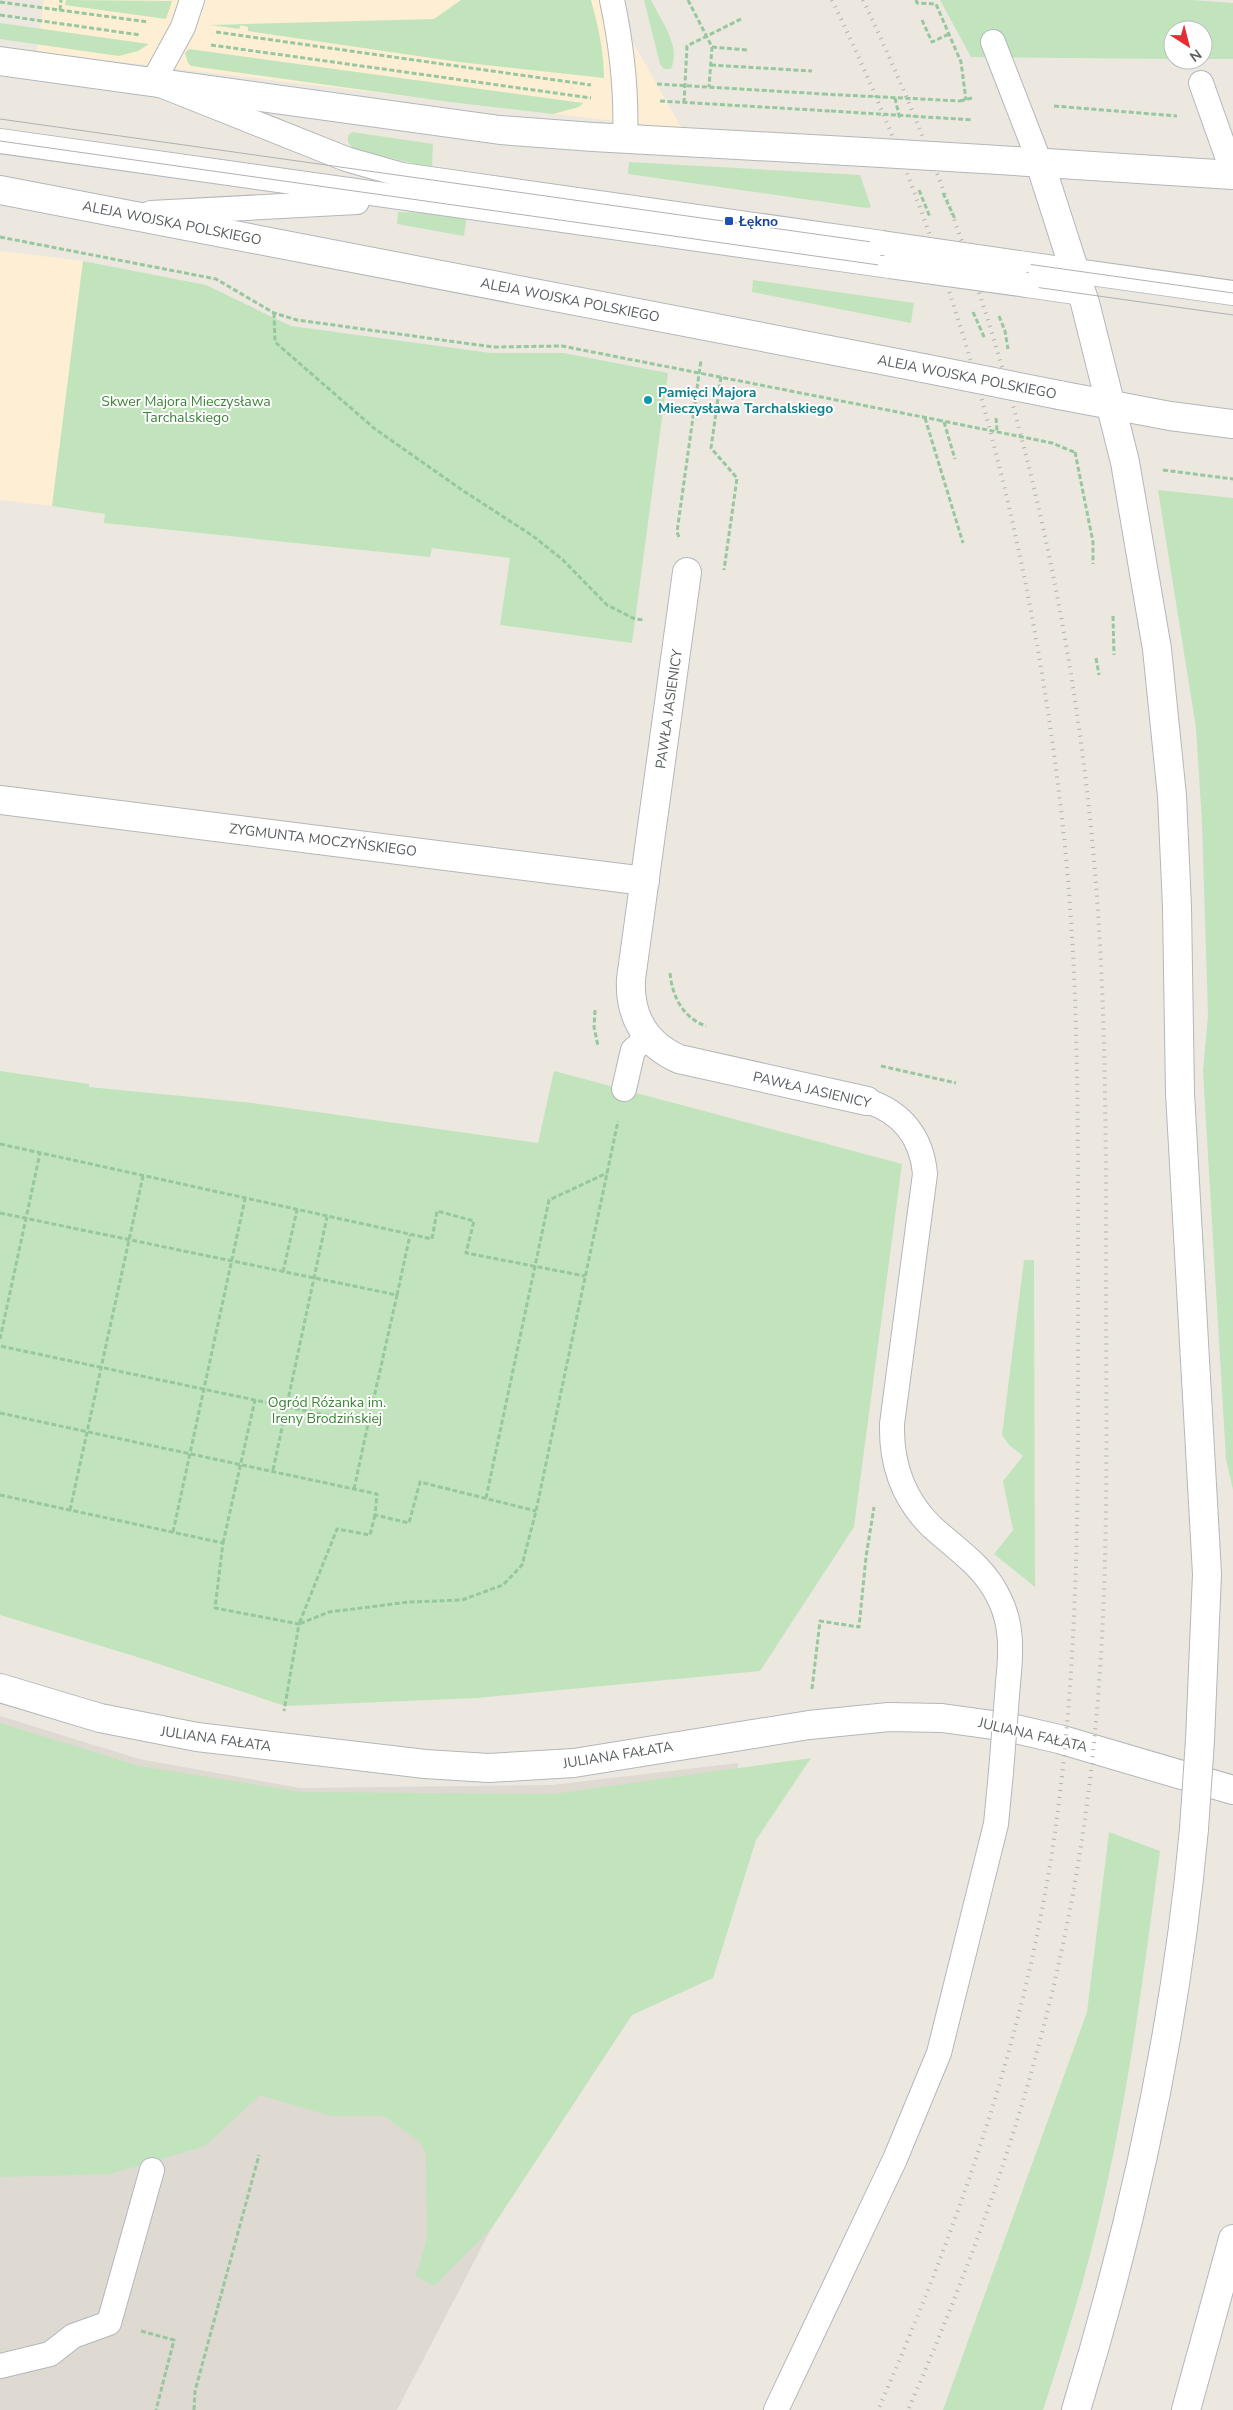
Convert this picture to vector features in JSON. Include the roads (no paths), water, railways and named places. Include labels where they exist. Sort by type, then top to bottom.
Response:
[{"type":"street","points":[[0,60],[482,128],[625,139],[1226,174]]},
{"type":"street","points":[[1040,162],[1079,282],[1112,404],[1146,575],[1157,649],[1172,796],[1177,907],[1180,1093],[1207,1574],[1194,1829],[1184,1920],[1168,2030],[1140,2175],[1104,2320],[1076,2410]]},
{"type":"street","name":"ALEJA WOJSKA POLSKIEGO","points":[[0,190],[1170,416],[1233,424]]},
{"type":"street","name":"PAWŁA JASIENICY","points":[[688,572],[630,995],[636,1017],[648,1037],[665,1052],[686,1061],[867,1102]]},
{"type":"street","name":"ZYGMUNTA MOCZYŃSKIEGO","points":[[0,800],[645,881]]},
{"type":"street","name":"JULIANA FAŁATA","points":[[0,1688],[100,1718],[145,1729],[280,1748],[425,1764],[489,1768],[574,1763],[809,1725],[889,1717],[942,1718],[1007,1726],[1059,1739],[1233,1790]]},
{"type":"street","points":[[1186,2410],[1233,2239]]},
{"type":"lane","points":[[192,0],[180,34],[153,82],[346,159],[388,173],[1019,263],[1079,282]]},
{"type":"lane","points":[[612,0],[622,44],[626,92],[625,139]]},
{"type":"lane","points":[[993,42],[1040,162]]},
{"type":"lane","points":[[1202,82],[1226,174]]},
{"type":"lane","points":[[0,140],[1026,285],[1079,282],[1103,274],[1233,293]]},
{"type":"lane","points":[[126,214],[394,200],[434,202]]},
{"type":"lane","points":[[624,1089],[633,1050],[648,1037]]},
{"type":"lane","name":"PAWŁA JASIENICY","points":[[776,2410],[895,2159],[939,2053],[996,1824],[1012,1651],[1010,1635],[999,1597],[978,1566],[919,1513],[908,1496],[896,1466],[892,1424],[925,1174],[922,1152],[907,1125],[885,1108],[867,1102]]},
{"type":"lane","points":[[0,2366],[50,2354],[73,2336],[109,2323],[152,2170]]},
{"type":"tram line","points":[[0,119],[1233,293]]},
{"type":"tram line","points":[[0,141],[1233,315]]},
{"type":"railway","points":[[832,0],[876,97],[915,195],[950,295],[981,396],[1007,498],[1029,601],[1047,705],[1061,810],[1071,924],[1076,1040],[1078,1476],[1070,1680],[1065,1749],[1057,1817],[1045,1894],[1029,1970],[988,2120],[937,2266],[878,2410]]},
{"type":"railway","points":[[863,0],[909,102],[949,207],[985,312],[1017,420],[1043,529],[1065,638],[1082,749],[1094,860],[1101,962],[1106,1168],[1106,1506],[1103,1625],[1094,1742],[1083,1830],[1069,1916],[1050,2001],[1028,2084],[1003,2166],[974,2248],[908,2410]]},
{"type":"place","name":"Łękno","points":[[729,221]]},
{"type":"place","name":"Pamięci Majora Mieczysława Tarchalskiego","points":[[648,400]]},
{"type":"park label","name":"Skwer Majora Mieczysława Tarchalskiego","points":[[186,410]]},
{"type":"park label","name":"Ogród Różanka im. Ireny Brodzińskiej","points":[[327,1410]]}]
